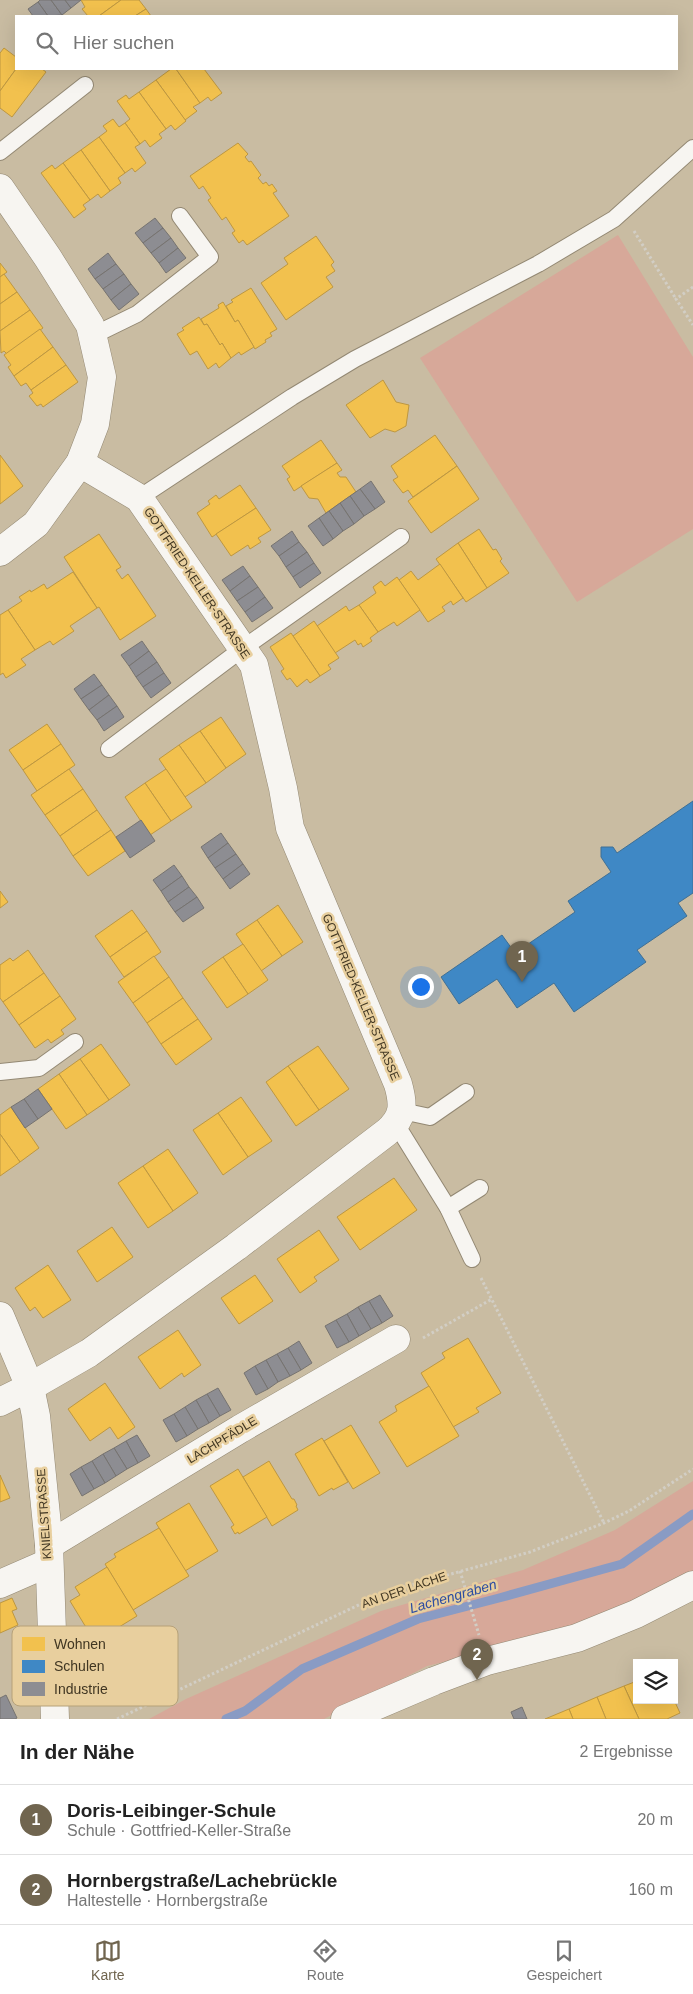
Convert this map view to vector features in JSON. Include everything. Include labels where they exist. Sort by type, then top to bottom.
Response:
[{"type":"street","points":[[0,188],[90,324],[102,377],[95,424],[80,463],[36,524],[0,552]]},
{"type":"street","name":"GOTTFRIED-KELLER-STRASSE","points":[[80,463],[139,498],[254,665],[283,788],[290,828],[398,1084],[402,1099],[399,1117]]},
{"type":"street","points":[[0,1402],[89,1353],[244,1241],[399,1117]]},
{"type":"street","name":"KNIELSTRASSE","points":[[0,1316],[30,1387],[36,1416],[52,1626]]},
{"type":"street","name":"LACHPFÄDLE","points":[[0,1584],[240,1429],[396,1339]]},
{"type":"street","points":[[345,1719],[434,1680],[487,1661],[576,1638],[636,1614],[693,1585]]},
{"type":"street","name":"KNIELSTRASSE","points":[[55,1706],[55,1719]]},
{"type":"lane","points":[[0,152],[85,85]]},
{"type":"lane","points":[[139,498],[292,397],[347,364],[538,264],[614,219],[693,148]]},
{"type":"lane","points":[[92,336],[137,314],[210,257],[180,216]]},
{"type":"lane","points":[[109,749],[242,648],[401,537]]},
{"type":"lane","points":[[0,1072],[39,1068],[75,1042]]},
{"type":"lane","points":[[466,1092],[430,1117],[399,1117],[448,1208],[472,1259]]},
{"type":"lane","points":[[448,1208],[480,1188]]},
{"type":"path","points":[[622,212],[693,325]]},
{"type":"path","points":[[676,299],[693,287]]},
{"type":"path","points":[[472,1259],[604,1523]]},
{"type":"path","points":[[396,1339],[416,1342],[492,1298]]},
{"type":"path","name":"AN DER LACHE","points":[[178,1690],[365,1602],[408,1586],[530,1552],[604,1523],[636,1506],[693,1469]]},
{"type":"path","points":[[460,1571],[472,1612]]},
{"type":"path","name":"AN DER LACHE","points":[[117,1719],[145,1706]]},
{"type":"shaded area","points":[[618,235],[693,357],[693,529],[577,602],[420,358]]},
{"type":"shaded area","points":[[693,1481],[693,1572],[600,1616],[514,1645],[427,1666],[324,1719],[149,1719],[173,1706],[178,1706],[178,1703],[186,1699],[381,1611],[523,1570],[615,1530]]},
{"type":"building: Wohnen","points":[[81,0],[121,0],[100,15],[87,15],[82,9],[85,7]]},
{"type":"building: Wohnen","points":[[121,0],[139,0],[146,9],[137,15],[100,15]]},
{"type":"building: Wohnen","points":[[146,9],[150,15],[137,15]]},
{"type":"building: Wohnen","points":[[4,48],[15,56],[15,70],[0,91],[0,53]]},
{"type":"building: Wohnen","points":[[15,70],[43,70],[46,72],[12,117],[0,108],[0,91]]},
{"type":"building: Wohnen","points":[[170,70],[177,70],[200,103],[193,107],[197,111],[185,120],[156,80]]},
{"type":"building: Wohnen","points":[[177,70],[205,70],[222,93],[211,101],[208,97],[200,103]]},
{"type":"building: Wohnen","points":[[156,80],[186,121],[175,130],[171,125],[166,129],[139,92]]},
{"type":"building: Wohnen","points":[[139,92],[166,129],[159,134],[162,138],[150,147],[145,140],[140,144],[125,123],[130,119],[117,101],[126,95],[129,99]]},
{"type":"building: Wohnen","points":[[113,119],[119,127],[125,123],[140,144],[135,147],[146,163],[135,172],[132,168],[125,173],[99,137],[107,131],[103,126]]},
{"type":"building: Wohnen","points":[[99,137],[125,173],[118,178],[121,183],[110,191],[81,150]]},
{"type":"building: Wohnen","points":[[238,143],[248,154],[245,157],[249,162],[251,161],[261,175],[258,178],[263,184],[266,182],[269,186],[272,184],[277,191],[273,193],[289,216],[247,245],[243,240],[239,243],[232,233],[235,231],[226,217],[222,220],[208,200],[211,198],[203,186],[199,189],[190,176]]},
{"type":"building: Wohnen","points":[[81,150],[110,191],[101,198],[98,194],[90,200],[63,163]]},
{"type":"building: Wohnen","points":[[63,163],[90,200],[83,205],[86,209],[74,218],[41,173],[52,165],[55,169]]},
{"type":"building: Wohnen","points":[[316,236],[334,262],[331,265],[335,271],[326,277],[333,287],[286,320],[261,283],[288,264],[284,258]]},
{"type":"building: Wohnen","points":[[0,263],[7,272],[0,277]]},
{"type":"building: Wohnen","points":[[4,274],[17,292],[0,304],[0,277]]},
{"type":"building: Wohnen","points":[[251,288],[277,329],[270,333],[272,336],[265,340],[266,342],[255,349],[238,320],[235,322],[226,306],[233,302],[231,300]]},
{"type":"building: Wohnen","points":[[17,292],[30,310],[0,331],[0,304]]},
{"type":"building: Wohnen","points":[[223,302],[235,322],[238,320],[254,347],[241,355],[239,352],[231,358],[222,343],[220,345],[207,324],[204,325],[201,319],[219,308],[218,305]]},
{"type":"building: Wohnen","points":[[30,310],[43,328],[7,354],[4,351],[1,353],[0,331]]},
{"type":"building: Wohnen","points":[[199,317],[204,325],[207,324],[220,345],[222,343],[231,358],[219,368],[216,363],[208,369],[197,351],[190,355],[177,334],[184,330],[182,328]]},
{"type":"building: Wohnen","points":[[40,329],[53,347],[14,376],[8,367],[11,365],[4,355]]},
{"type":"building: Wohnen","points":[[53,347],[66,365],[31,390],[26,383],[21,386],[14,376]]},
{"type":"building: Wohnen","points":[[66,365],[78,382],[43,407],[41,404],[37,406],[29,396],[33,393],[31,390]]},
{"type":"building: Wohnen","points":[[383,380],[396,402],[409,405],[406,426],[395,432],[385,429],[370,438],[346,405]]},
{"type":"building: Wohnen","points":[[435,435],[457,466],[413,497],[408,490],[403,493],[393,480],[398,477],[391,466]]},
{"type":"building: Wohnen","points":[[321,440],[337,463],[294,491],[287,479],[290,477],[282,466]]},
{"type":"building: Wohnen","points":[[0,455],[23,486],[0,504]]},
{"type":"building: Wohnen","points":[[337,463],[342,470],[337,473],[340,477],[346,477],[356,492],[326,513],[318,499],[309,498],[301,486]]},
{"type":"building: Wohnen","points":[[457,466],[479,499],[431,533],[408,501]]},
{"type":"building: Wohnen","points":[[240,485],[256,508],[212,537],[197,513],[210,504],[208,501],[216,495],[219,499]]},
{"type":"building: Wohnen","points":[[256,508],[271,530],[258,538],[261,542],[250,549],[248,545],[231,556],[216,534]]},
{"type":"building: Wohnen","points":[[479,529],[493,550],[496,549],[502,559],[500,561],[509,573],[487,588],[458,543]]},
{"type":"building: Wohnen","points":[[99,534],[121,567],[116,570],[122,579],[128,574],[156,616],[120,640],[64,557]]},
{"type":"building: Wohnen","points":[[458,543],[487,588],[466,602],[436,559]]},
{"type":"building: Wohnen","points":[[440,564],[463,598],[453,605],[451,601],[442,607],[445,611],[428,622],[399,580],[411,571],[418,580]]},
{"type":"building: Wohnen","points":[[73,572],[97,608],[70,626],[74,631],[53,645],[50,641],[35,650],[8,610],[22,601],[19,597],[30,590],[31,592],[44,584],[47,589]]},
{"type":"building: Wohnen","points":[[397,577],[420,610],[397,626],[394,622],[378,632],[359,605],[376,593],[373,587],[381,581],[385,586]]},
{"type":"building: Wohnen","points":[[359,605],[378,632],[370,638],[372,641],[363,647],[361,643],[358,645],[355,640],[335,653],[317,626],[346,606],[349,611]]},
{"type":"building: Wohnen","points":[[8,610],[35,650],[21,659],[26,665],[6,678],[3,673],[0,675],[0,615]]},
{"type":"building: Wohnen","points":[[314,621],[339,658],[328,665],[331,669],[320,676],[293,636]]},
{"type":"building: Wohnen","points":[[291,633],[320,676],[310,683],[307,679],[297,687],[290,678],[287,680],[281,671],[284,669],[270,647]]},
{"type":"building: Wohnen","points":[[221,717],[246,754],[226,768],[200,731]]},
{"type":"building: Wohnen","points":[[47,724],[61,744],[23,770],[9,750]]},
{"type":"building: Wohnen","points":[[200,731],[226,768],[206,783],[179,745]]},
{"type":"building: Wohnen","points":[[61,744],[75,765],[37,791],[23,770]]},
{"type":"building: Wohnen","points":[[179,745],[206,783],[185,797],[159,759]]},
{"type":"building: Wohnen","points":[[69,769],[83,789],[45,815],[31,795]]},
{"type":"building: Wohnen","points":[[166,769],[192,807],[171,821],[145,783]]},
{"type":"building: Wohnen","points":[[145,783],[171,821],[150,835],[125,797]]},
{"type":"building: Wohnen","points":[[83,789],[97,810],[60,836],[45,815]]},
{"type":"building: Wohnen","points":[[97,810],[111,830],[73,856],[60,836]]},
{"type":"building: Wohnen","points":[[111,830],[125,851],[88,876],[73,856]]},
{"type":"building: Wohnen","points":[[0,891],[8,902],[0,908]]},
{"type":"building: Wohnen","points":[[278,905],[303,942],[282,956],[257,920]]},
{"type":"building: Wohnen","points":[[132,910],[147,931],[110,957],[95,936]]},
{"type":"building: Wohnen","points":[[257,920],[282,956],[261,971],[236,934]]},
{"type":"building: Wohnen","points":[[147,931],[161,952],[124,977],[110,957]]},
{"type":"building: Wohnen","points":[[243,944],[268,980],[248,994],[223,957]]},
{"type":"building: Wohnen","points":[[28,950],[44,973],[3,1002],[0,998],[0,965],[10,958],[13,961]]},
{"type":"building: Wohnen","points":[[154,956],[169,977],[133,1003],[118,982]]},
{"type":"building: Wohnen","points":[[223,957],[248,994],[227,1008],[202,972]]},
{"type":"building: Wohnen","points":[[44,973],[60,996],[19,1025],[3,1002]]},
{"type":"building: Wohnen","points":[[169,977],[183,998],[147,1023],[133,1003]]},
{"type":"building: Wohnen","points":[[60,996],[76,1019],[61,1030],[64,1034],[51,1043],[48,1039],[35,1048],[19,1025]]},
{"type":"building: Wohnen","points":[[183,998],[198,1019],[161,1044],[147,1023]]},
{"type":"building: Wohnen","points":[[198,1019],[212,1039],[176,1065],[161,1044]]},
{"type":"building: Wohnen","points":[[101,1044],[130,1085],[109,1100],[80,1059]]},
{"type":"building: Wohnen","points":[[318,1046],[349,1089],[319,1110],[288,1066]]},
{"type":"building: Wohnen","points":[[80,1059],[109,1100],[87,1115],[59,1074]]},
{"type":"building: Wohnen","points":[[288,1066],[319,1110],[296,1126],[266,1082]]},
{"type":"building: Wohnen","points":[[59,1074],[87,1115],[66,1129],[38,1089]]},
{"type":"building: Wohnen","points":[[241,1097],[272,1141],[248,1157],[218,1113]]},
{"type":"building: Wohnen","points":[[11,1107],[39,1148],[20,1162],[0,1134],[0,1115]]},
{"type":"building: Wohnen","points":[[218,1113],[248,1157],[223,1175],[193,1130]]},
{"type":"building: Wohnen","points":[[0,1134],[20,1162],[0,1176]]},
{"type":"building: Wohnen","points":[[168,1149],[198,1193],[173,1211],[143,1166]]},
{"type":"building: Wohnen","points":[[143,1166],[173,1211],[148,1228],[118,1183]]},
{"type":"building: Wohnen","points":[[394,1178],[417,1210],[360,1250],[337,1217]]},
{"type":"building: Wohnen","points":[[112,1227],[133,1257],[97,1282],[77,1251]]},
{"type":"building: Wohnen","points":[[319,1230],[339,1260],[314,1277],[317,1281],[300,1293],[277,1259]]},
{"type":"building: Wohnen","points":[[48,1265],[71,1300],[43,1318],[35,1307],[30,1311],[15,1288]]},
{"type":"building: Wohnen","points":[[255,1275],[273,1301],[239,1324],[221,1298]]},
{"type":"building: Wohnen","points":[[178,1330],[201,1365],[184,1377],[182,1373],[160,1389],[138,1357]]},
{"type":"building: Wohnen","points":[[468,1338],[501,1393],[476,1408],[479,1412],[453,1427],[421,1373],[445,1358],[442,1353]]},
{"type":"building: Wohnen","points":[[105,1383],[135,1427],[118,1439],[110,1427],[90,1441],[68,1409]]},
{"type":"building: Wohnen","points":[[429,1386],[459,1436],[407,1467],[379,1422],[397,1411],[395,1406]]},
{"type":"building: Wohnen","points":[[351,1425],[380,1473],[353,1489],[324,1441]]},
{"type":"building: Wohnen","points":[[322,1438],[348,1482],[333,1490],[332,1488],[319,1496],[295,1454]]},
{"type":"building: Wohnen","points":[[269,1461],[292,1499],[294,1499],[298,1510],[272,1526],[243,1477]]},
{"type":"building: Wohnen","points":[[238,1469],[267,1517],[239,1534],[238,1532],[235,1534],[231,1527],[234,1525],[210,1486]]},
{"type":"building: Wohnen","points":[[0,1475],[10,1498],[0,1502]]},
{"type":"building: Wohnen","points":[[189,1503],[218,1551],[185,1571],[156,1523]]},
{"type":"building: Wohnen","points":[[159,1528],[189,1576],[133,1610],[105,1564],[116,1557],[114,1554]]},
{"type":"building: Wohnen","points":[[107,1567],[137,1616],[121,1626],[85,1626],[70,1601],[80,1595],[75,1587]]},
{"type":"building: Wohnen","points":[[12,1598],[17,1609],[12,1611],[18,1625],[12,1626],[0,1633],[0,1603]]},
{"type":"building: Wohnen","points":[[633,1683],[633,1704],[676,1704],[680,1713],[667,1719],[639,1719],[624,1686]]},
{"type":"building: Wohnen","points":[[624,1686],[639,1719],[606,1719],[597,1697]]},
{"type":"building: Wohnen","points":[[597,1697],[606,1719],[573,1719],[569,1709]]},
{"type":"building: Wohnen","points":[[569,1709],[573,1719],[545,1719]]},
{"type":"building: Schulen","points":[[693,801],[693,893],[678,903],[687,916],[637,950],[646,962],[574,1012],[554,983],[517,1008],[497,979],[459,1004],[441,977],[502,935],[515,953],[575,912],[568,901],[611,872],[601,857],[601,847],[613,847],[617,853]]},
{"type":"building: Industrie","points":[[40,0],[51,0],[62,15],[47,15],[38,2]]},
{"type":"building: Industrie","points":[[51,0],[65,0],[71,8],[62,15]]},
{"type":"building: Industrie","points":[[65,0],[81,0],[71,8]]},
{"type":"building: Industrie","points":[[38,2],[47,15],[32,15],[28,9]]},
{"type":"building: Industrie","points":[[155,218],[163,228],[143,243],[135,233]]},
{"type":"building: Industrie","points":[[163,228],[171,238],[151,253],[143,243]]},
{"type":"building: Industrie","points":[[171,238],[178,248],[159,263],[151,253]]},
{"type":"building: Industrie","points":[[178,248],[186,258],[166,273],[159,263]]},
{"type":"building: Industrie","points":[[108,253],[116,264],[95,279],[88,269]]},
{"type":"building: Industrie","points":[[116,264],[124,274],[103,289],[95,279]]},
{"type":"building: Industrie","points":[[124,274],[131,284],[111,300],[103,289]]},
{"type":"building: Industrie","points":[[131,284],[139,294],[119,310],[111,300]]},
{"type":"building: Industrie","points":[[371,481],[385,502],[375,509],[360,489]]},
{"type":"building: Industrie","points":[[360,489],[375,509],[364,516],[350,496]]},
{"type":"building: Industrie","points":[[350,496],[364,516],[354,524],[340,503]]},
{"type":"building: Industrie","points":[[340,503],[354,524],[343,531],[329,511]]},
{"type":"building: Industrie","points":[[329,511],[343,531],[333,539],[319,518]]},
{"type":"building: Industrie","points":[[319,518],[333,539],[323,546],[308,526]]},
{"type":"building: Industrie","points":[[292,531],[299,542],[279,556],[271,546]]},
{"type":"building: Industrie","points":[[299,542],[307,552],[286,567],[279,556]]},
{"type":"building: Industrie","points":[[307,552],[314,563],[293,577],[286,567]]},
{"type":"building: Industrie","points":[[314,563],[321,573],[300,588],[293,577]]},
{"type":"building: Industrie","points":[[243,566],[250,576],[230,591],[222,580]]},
{"type":"building: Industrie","points":[[250,576],[258,587],[237,601],[230,591]]},
{"type":"building: Industrie","points":[[258,587],[265,597],[245,612],[237,601]]},
{"type":"building: Industrie","points":[[265,597],[273,608],[252,622],[245,612]]},
{"type":"building: Industrie","points":[[142,641],[149,651],[129,666],[121,655]]},
{"type":"building: Industrie","points":[[149,651],[157,662],[136,677],[129,666]]},
{"type":"building: Industrie","points":[[157,662],[164,673],[143,687],[136,677]]},
{"type":"building: Industrie","points":[[164,673],[171,683],[151,698],[143,687]]},
{"type":"building: Industrie","points":[[94,674],[102,685],[81,699],[74,689]]},
{"type":"building: Industrie","points":[[102,685],[109,695],[89,710],[81,699]]},
{"type":"building: Industrie","points":[[109,695],[117,706],[97,720],[89,710]]},
{"type":"building: Industrie","points":[[117,706],[124,717],[104,731],[97,720]]},
{"type":"building: Industrie","points":[[141,820],[155,841],[130,858],[116,837]]},
{"type":"building: Industrie","points":[[221,833],[228,843],[208,858],[201,847]]},
{"type":"building: Industrie","points":[[228,843],[236,854],[215,868],[208,858]]},
{"type":"building: Industrie","points":[[236,854],[243,864],[223,879],[215,868]]},
{"type":"building: Industrie","points":[[243,864],[250,874],[230,889],[223,879]]},
{"type":"building: Industrie","points":[[174,865],[182,876],[161,891],[153,880]]},
{"type":"building: Industrie","points":[[182,876],[189,887],[168,902],[161,891]]},
{"type":"building: Industrie","points":[[189,887],[197,897],[175,912],[168,902]]},
{"type":"building: Industrie","points":[[197,897],[204,908],[183,922],[175,912]]},
{"type":"building: Industrie","points":[[38,1089],[52,1109],[38,1119],[24,1099]]},
{"type":"building: Industrie","points":[[24,1099],[38,1119],[25,1128],[11,1107]]},
{"type":"building: Industrie","points":[[380,1295],[393,1316],[382,1323],[369,1301]]},
{"type":"building: Industrie","points":[[369,1301],[382,1323],[371,1329],[358,1307]]},
{"type":"building: Industrie","points":[[358,1307],[371,1329],[359,1336],[347,1314]]},
{"type":"building: Industrie","points":[[347,1314],[359,1336],[349,1342],[336,1320]]},
{"type":"building: Industrie","points":[[336,1320],[349,1342],[337,1348],[325,1326]]},
{"type":"building: Industrie","points":[[299,1341],[312,1363],[301,1370],[288,1348]]},
{"type":"building: Industrie","points":[[288,1348],[301,1370],[290,1376],[277,1354]]},
{"type":"building: Industrie","points":[[277,1354],[290,1376],[278,1382],[266,1360]]},
{"type":"building: Industrie","points":[[266,1360],[278,1382],[268,1389],[255,1366]]},
{"type":"building: Industrie","points":[[255,1366],[268,1389],[256,1395],[244,1373]]},
{"type":"building: Industrie","points":[[218,1388],[231,1410],[220,1416],[207,1394]]},
{"type":"building: Industrie","points":[[207,1394],[220,1416],[209,1423],[196,1400]]},
{"type":"building: Industrie","points":[[196,1400],[209,1423],[198,1429],[185,1407]]},
{"type":"building: Industrie","points":[[185,1407],[198,1429],[187,1436],[174,1414]]},
{"type":"building: Industrie","points":[[174,1414],[187,1436],[176,1442],[163,1420]]},
{"type":"building: Industrie","points":[[137,1435],[150,1456],[138,1463],[126,1441]]},
{"type":"building: Industrie","points":[[126,1441],[138,1463],[127,1469],[114,1448]]},
{"type":"building: Industrie","points":[[114,1448],[127,1469],[116,1476],[103,1454]]},
{"type":"building: Industrie","points":[[103,1454],[116,1476],[105,1483],[92,1461]]},
{"type":"building: Industrie","points":[[92,1461],[105,1483],[94,1489],[81,1467]]},
{"type":"building: Industrie","points":[[81,1467],[94,1489],[82,1496],[70,1474]]},
{"type":"building: Industrie","points":[[6,1695],[17,1718],[15,1719],[0,1719],[0,1698]]},
{"type":"building: Industrie","points":[[522,1707],[527,1719],[514,1719],[511,1712]]},
{"type":"waterway","name":"Lachengraben","points":[[226,1719],[245,1711],[302,1669],[418,1619],[622,1564],[693,1514]]},
{"type":"place","name":"Doris-Leibinger-Schule","points":[[522,982]]},
{"type":"place","name":"Hornbergstraße/Lachebrückle","points":[[477,1680]]}]
